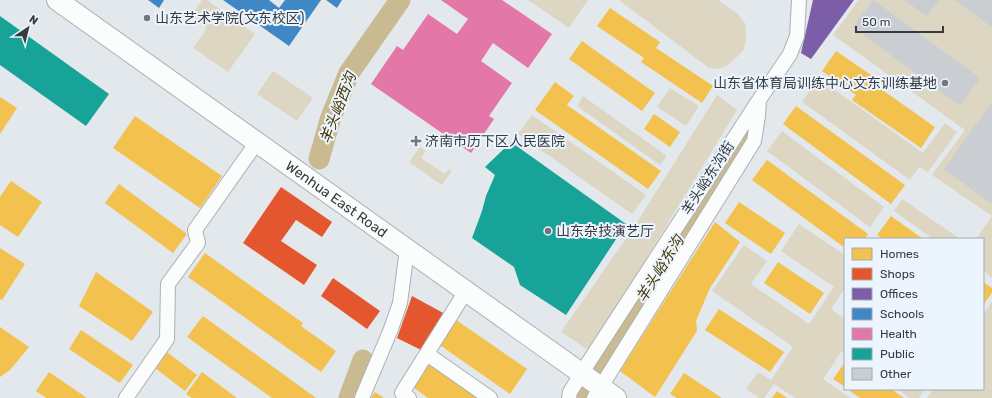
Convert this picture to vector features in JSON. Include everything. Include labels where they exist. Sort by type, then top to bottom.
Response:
[{"type":"main road","name":"Wenhua East Road","points":[[57,0],[581,373],[603,394]]},
{"type":"street","name":"羊头峪东沟街","points":[[569,398],[570,392],[581,373],[790,54],[797,36],[799,0]]},
{"type":"street","name":"羊头峪东沟街","points":[[603,394],[754,141],[759,100]]},
{"type":"street","points":[[126,398],[167,339],[168,284],[198,243],[196,230],[257,142]]},
{"type":"street","points":[[362,398],[392,329],[400,303],[407,249]]},
{"type":"street","points":[[409,398],[402,393],[466,291]]},
{"type":"street","points":[[427,354],[490,398]]},
{"type":"shaded area","points":[[202,0],[207,0],[255,34],[228,72],[193,48],[207,28],[191,16]]},
{"type":"shaded area","points":[[528,0],[588,0],[569,28]]},
{"type":"shaded area","points":[[619,0],[718,0],[738,14],[745,23],[746,39],[744,49],[726,66],[717,69],[709,68]]},
{"type":"shaded area","name":"山东省体育局训练中心文东训练基地","points":[[859,0],[992,0],[992,216],[932,175],[965,130],[833,35]]},
{"type":"shaded area","points":[[273,71],[313,98],[297,121],[257,94]]},
{"type":"shaded area","points":[[818,78],[923,153],[945,123],[957,132],[928,172],[919,167],[910,180],[802,102]]},
{"type":"shaded area","points":[[670,88],[699,106],[686,126],[657,107]]},
{"type":"shaded area","points":[[717,95],[737,110],[590,351],[561,332],[632,230]]},
{"type":"shaded area","points":[[583,96],[667,156],[660,165],[577,106]]},
{"type":"shaded area","points":[[532,115],[646,195],[632,214],[518,134]]},
{"type":"shaded area","points":[[782,131],[884,207],[870,227],[767,151]]},
{"type":"shaded area","points":[[420,147],[426,151],[421,158],[445,174],[449,169],[452,171],[442,185],[409,162]]},
{"type":"shaded area","points":[[902,199],[959,238],[932,238],[894,211]]},
{"type":"shaded area","points":[[992,216],[992,278],[984,271],[984,238],[977,238]]},
{"type":"shaded area","points":[[799,224],[844,254],[844,290],[831,309],[844,318],[844,352],[842,351],[823,379],[850,398],[795,398],[774,384],[764,398],[759,398],[746,389],[758,372],[771,380],[793,347],[712,291],[744,245],[767,261],[751,284],[809,324],[834,287],[781,251]]},
{"type":"shaded area","points":[[992,301],[992,398],[927,398],[932,390],[984,390],[984,313]]},
{"type":"shaded area","points":[[898,390],[924,390],[919,398],[910,398]]},
{"type":"building: Homes","points":[[610,8],[660,42],[656,48],[713,86],[702,103],[641,62],[644,58],[597,26]]},
{"type":"building: Homes","points":[[582,41],[655,93],[642,111],[569,59]]},
{"type":"building: Homes","points":[[836,51],[874,77],[871,82],[935,127],[921,148],[852,100],[856,95],[822,71]]},
{"type":"building: Homes","points":[[555,82],[574,96],[567,105],[661,171],[648,189],[535,110]]},
{"type":"building: Homes","points":[[0,97],[17,108],[0,134]]},
{"type":"building: Homes","points":[[796,106],[905,185],[891,204],[783,124]]},
{"type":"building: Homes","points":[[654,114],[680,132],[670,147],[644,129]]},
{"type":"building: Homes","points":[[135,116],[222,176],[200,208],[113,148]]},
{"type":"building: Homes","points":[[767,160],[868,234],[866,238],[844,238],[844,247],[752,180]]},
{"type":"building: Homes","points":[[11,181],[42,202],[18,237],[0,225],[0,197]]},
{"type":"building: Homes","points":[[119,184],[187,234],[173,253],[105,203]]},
{"type":"building: Homes","points":[[739,202],[785,233],[771,254],[725,223]]},
{"type":"building: Homes","points":[[891,216],[922,238],[882,238],[877,235]]},
{"type":"building: Homes","points":[[715,222],[740,242],[710,288],[696,321],[697,331],[655,397],[620,371]]},
{"type":"building: Homes","points":[[0,248],[25,264],[2,300],[0,299]]},
{"type":"building: Homes","points":[[205,253],[303,323],[301,326],[336,351],[321,372],[188,277]]},
{"type":"building: Homes","points":[[778,262],[824,293],[810,314],[764,283]]},
{"type":"building: Homes","points":[[96,272],[153,312],[132,341],[79,306]]},
{"type":"building: Homes","points":[[984,283],[992,288],[992,293],[984,304]]},
{"type":"building: Homes","points":[[719,309],[784,352],[770,372],[705,330]]},
{"type":"building: Homes","points":[[203,316],[316,398],[272,398],[187,337]]},
{"type":"building: Homes","points":[[452,317],[527,369],[510,394],[434,341]]},
{"type":"building: Homes","points":[[0,327],[29,347],[10,370],[0,377]]},
{"type":"building: Homes","points":[[81,330],[133,365],[120,383],[69,349]]},
{"type":"building: Homes","points":[[167,352],[197,375],[185,391],[155,368]]},
{"type":"building: Homes","points":[[425,359],[480,398],[428,398],[407,383]]},
{"type":"building: Homes","points":[[844,363],[844,386],[833,379]]},
{"type":"building: Homes","points":[[49,372],[87,398],[46,398],[36,391]]},
{"type":"building: Homes","points":[[202,372],[237,398],[192,398],[186,394]]},
{"type":"building: Homes","points":[[684,373],[722,398],[677,398],[670,394]]},
{"type":"building: Homes","points":[[848,390],[892,390],[904,398],[860,398]]},
{"type":"building: Homes","points":[[777,391],[787,398],[772,398]]},
{"type":"building: Homes","points":[[375,392],[384,398],[371,398]]},
{"type":"building: Shops","points":[[281,187],[332,222],[322,237],[296,220],[281,241],[317,265],[304,285],[243,243]]},
{"type":"building: Shops","points":[[333,278],[380,311],[367,329],[321,296]]},
{"type":"building: Shops","points":[[412,296],[445,314],[421,350],[397,338]]},
{"type":"building: Offices","points":[[813,0],[854,0],[811,59],[801,53]]},
{"type":"building: Schools","points":[[148,0],[164,0],[159,8]]},
{"type":"building: Schools","points":[[223,0],[269,0],[279,8],[285,0],[321,0],[289,46]]},
{"type":"building: Schools","points":[[326,0],[342,0],[337,8]]},
{"type":"building: Health","points":[[441,0],[502,0],[552,34],[528,68],[493,43],[481,61],[512,83],[489,116],[494,119],[471,153],[371,84],[397,46],[403,50],[428,14],[457,34],[468,19]]},
{"type":"building: Public","points":[[0,16],[109,94],[86,126],[0,65]]},
{"type":"building: Public","name":"山东杂技演艺厅","points":[[511,142],[626,224],[566,315],[520,285],[514,267],[472,238],[486,196],[495,175],[485,167]]},
{"type":"building: Other","points":[[873,0],[980,78],[960,106],[853,27]]},
{"type":"building: Other","points":[[904,0],[939,0],[927,16]]},
{"type":"building: Other","points":[[955,0],[992,0],[992,27]]},
{"type":"building: Other","points":[[992,102],[992,204],[944,169]]},
{"type":"waterway","name":"羊头峪西沟","points":[[319,159],[331,117],[349,73],[400,0]]},
{"type":"waterway","name":"羊头峪东沟","points":[[578,398],[743,139]]},
{"type":"waterway","name":"羊头峪西沟","points":[[349,398],[363,360]]},
{"type":"place","name":"山东艺术学院(文东校区)","points":[[147,18]]},
{"type":"place","name":"山东省体育局训练中心文东训练基地","points":[[945,83]]},
{"type":"place","name":"济南市历下区人民医院","points":[[416,141]]},
{"type":"place","name":"山东杂技演艺厅","points":[[548,231]]}]
